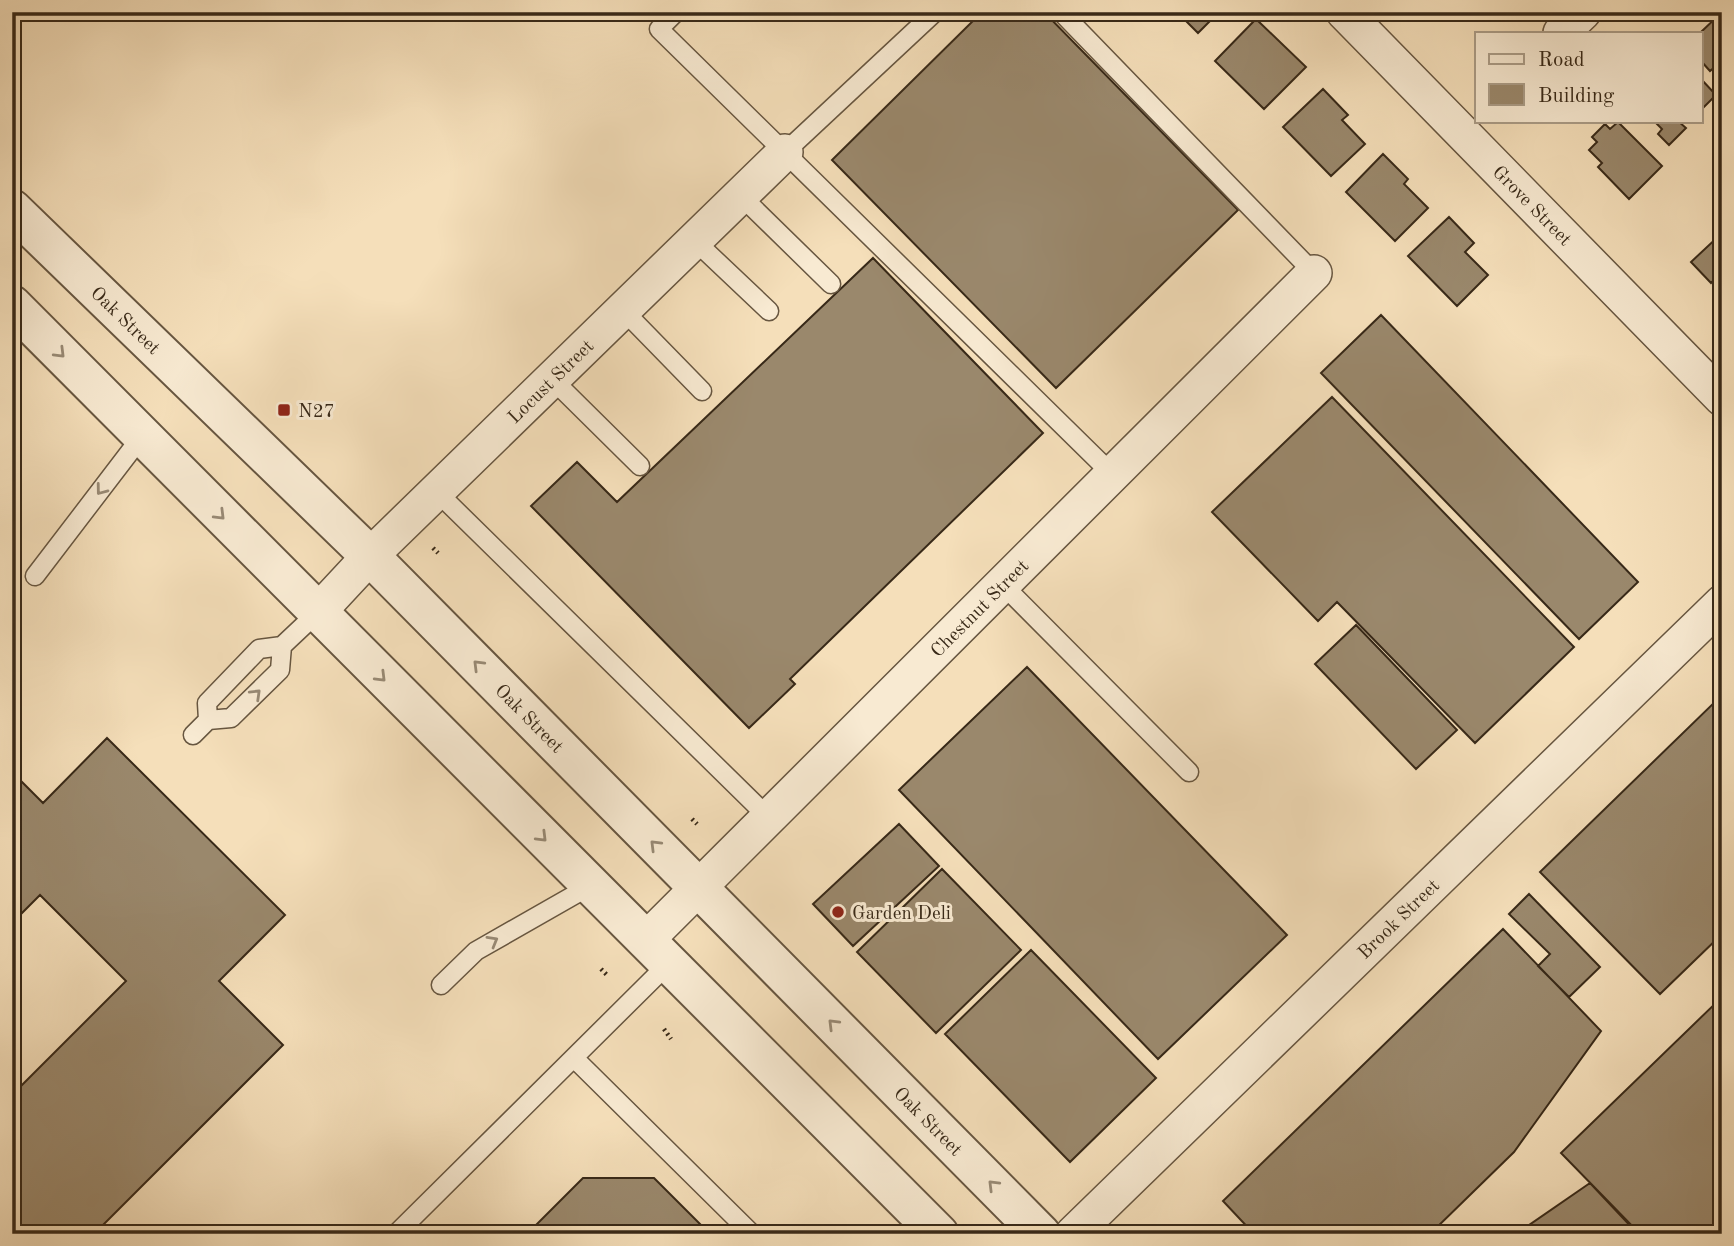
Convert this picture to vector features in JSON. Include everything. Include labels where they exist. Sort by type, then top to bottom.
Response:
[{"type":"street","name":"Grove Street","points":[[1344,12],[1469,124],[1722,398]]},
{"type":"street","points":[[1562,32],[1583,12]]},
{"type":"street","name":"Locust Street","points":[[317,613],[370,556],[785,152]]},
{"type":"street","name":"Oak Street","points":[[12,209],[370,556],[1041,1234]]},
{"type":"street","name":"Chestnut Street","points":[[656,953],[696,887],[1314,273]]},
{"type":"street","points":[[12,305],[939,1234]]},
{"type":"street","name":"Brook Street","points":[[1073,1234],[1722,603]]},
{"type":"lane","points":[[676,12],[659,29],[1112,474]]},
{"type":"lane","points":[[785,152],[935,12]]},
{"type":"lane","points":[[1061,12],[1314,273]]},
{"type":"lane","points":[[739,194],[831,284]]},
{"type":"lane","points":[[693,239],[769,311]]},
{"type":"lane","points":[[622,309],[702,391]]},
{"type":"lane","points":[[551,378],[640,466]]},
{"type":"lane","points":[[36,576],[142,436]]},
{"type":"lane","points":[[436,491],[768,816]]},
{"type":"lane","points":[[1002,584],[1189,772]]},
{"type":"lane","points":[[208,720],[206,703],[259,649],[282,646],[317,613]]},
{"type":"lane","points":[[193,736],[208,720],[231,718],[281,670],[282,646]]},
{"type":"lane","points":[[441,985],[476,951],[590,886]]},
{"type":"lane","points":[[396,1234],[574,1058],[656,953]]},
{"type":"lane","points":[[574,1058],[752,1234]]},
{"type":"path","points":[[433,548],[438,552]]},
{"type":"path","points":[[692,819],[696,824]]},
{"type":"path","points":[[601,969],[607,975]]},
{"type":"path","points":[[664,1029],[671,1039]]},
{"type":"building","points":[[982,12],[1044,12],[1238,210],[1056,388],[832,160]]},
{"type":"building","points":[[1177,12],[1219,12],[1198,33]]},
{"type":"building","points":[[1722,12],[1722,61],[1710,71],[1702,62],[1701,32]]},
{"type":"building","points":[[1256,19],[1306,67],[1264,109],[1215,61]]},
{"type":"building","points":[[1702,80],[1716,95],[1702,106]]},
{"type":"building","points":[[1323,89],[1348,115],[1342,120],[1365,144],[1331,176],[1283,127]]},
{"type":"building","points":[[1618,122],[1662,166],[1629,199],[1598,167],[1602,163],[1589,150],[1597,142],[1592,137],[1605,124],[1610,129]]},
{"type":"building","points":[[1655,122],[1679,122],[1686,128],[1669,145],[1658,134],[1662,129]]},
{"type":"building","points":[[1383,154],[1408,179],[1404,184],[1428,208],[1395,241],[1346,192]]},
{"type":"building","points":[[1449,217],[1474,243],[1465,252],[1488,275],[1457,306],[1408,256]]},
{"type":"building","points":[[1722,233],[1722,284],[1716,278],[1711,283],[1691,262]]},
{"type":"building","points":[[873,258],[1043,433],[790,679],[795,684],[749,728],[531,506],[577,462],[617,502]]},
{"type":"building","points":[[1381,315],[1638,582],[1579,639],[1321,373]]},
{"type":"building","points":[[1332,397],[1574,647],[1475,743],[1337,602],[1318,621],[1212,512]]},
{"type":"building","points":[[1356,625],[1457,730],[1416,769],[1315,664]]},
{"type":"building","points":[[1027,667],[1287,935],[1158,1059],[899,790]]},
{"type":"building","points":[[1722,695],[1722,934],[1660,994],[1540,872]]},
{"type":"building","points":[[107,738],[285,915],[219,981],[283,1045],[94,1234],[12,1234],[12,1095],[126,981],[40,895],[12,923],[12,772],[43,803]]},
{"type":"building","points":[[899,824],[939,866],[853,946],[813,904]]},
{"type":"building","points":[[942,869],[1021,950],[936,1033],[857,952]]},
{"type":"building","points":[[1529,894],[1600,967],[1569,997],[1538,966],[1550,954],[1509,914]]},
{"type":"building","points":[[1503,929],[1601,1031],[1514,1152],[1430,1234],[1254,1234],[1223,1201]]},
{"type":"building","points":[[1031,950],[1156,1078],[1070,1162],[945,1034]]},
{"type":"building","points":[[1722,997],[1722,1234],[1640,1234],[1561,1153]]},
{"type":"building","points":[[583,1178],[654,1178],[710,1234],[527,1234]]},
{"type":"building","points":[[1590,1183],[1638,1234],[1516,1234]]},
{"type":"place","name":"N27","points":[[284,410]]},
{"type":"place","name":"Garden Deli","points":[[838,912]]}]
